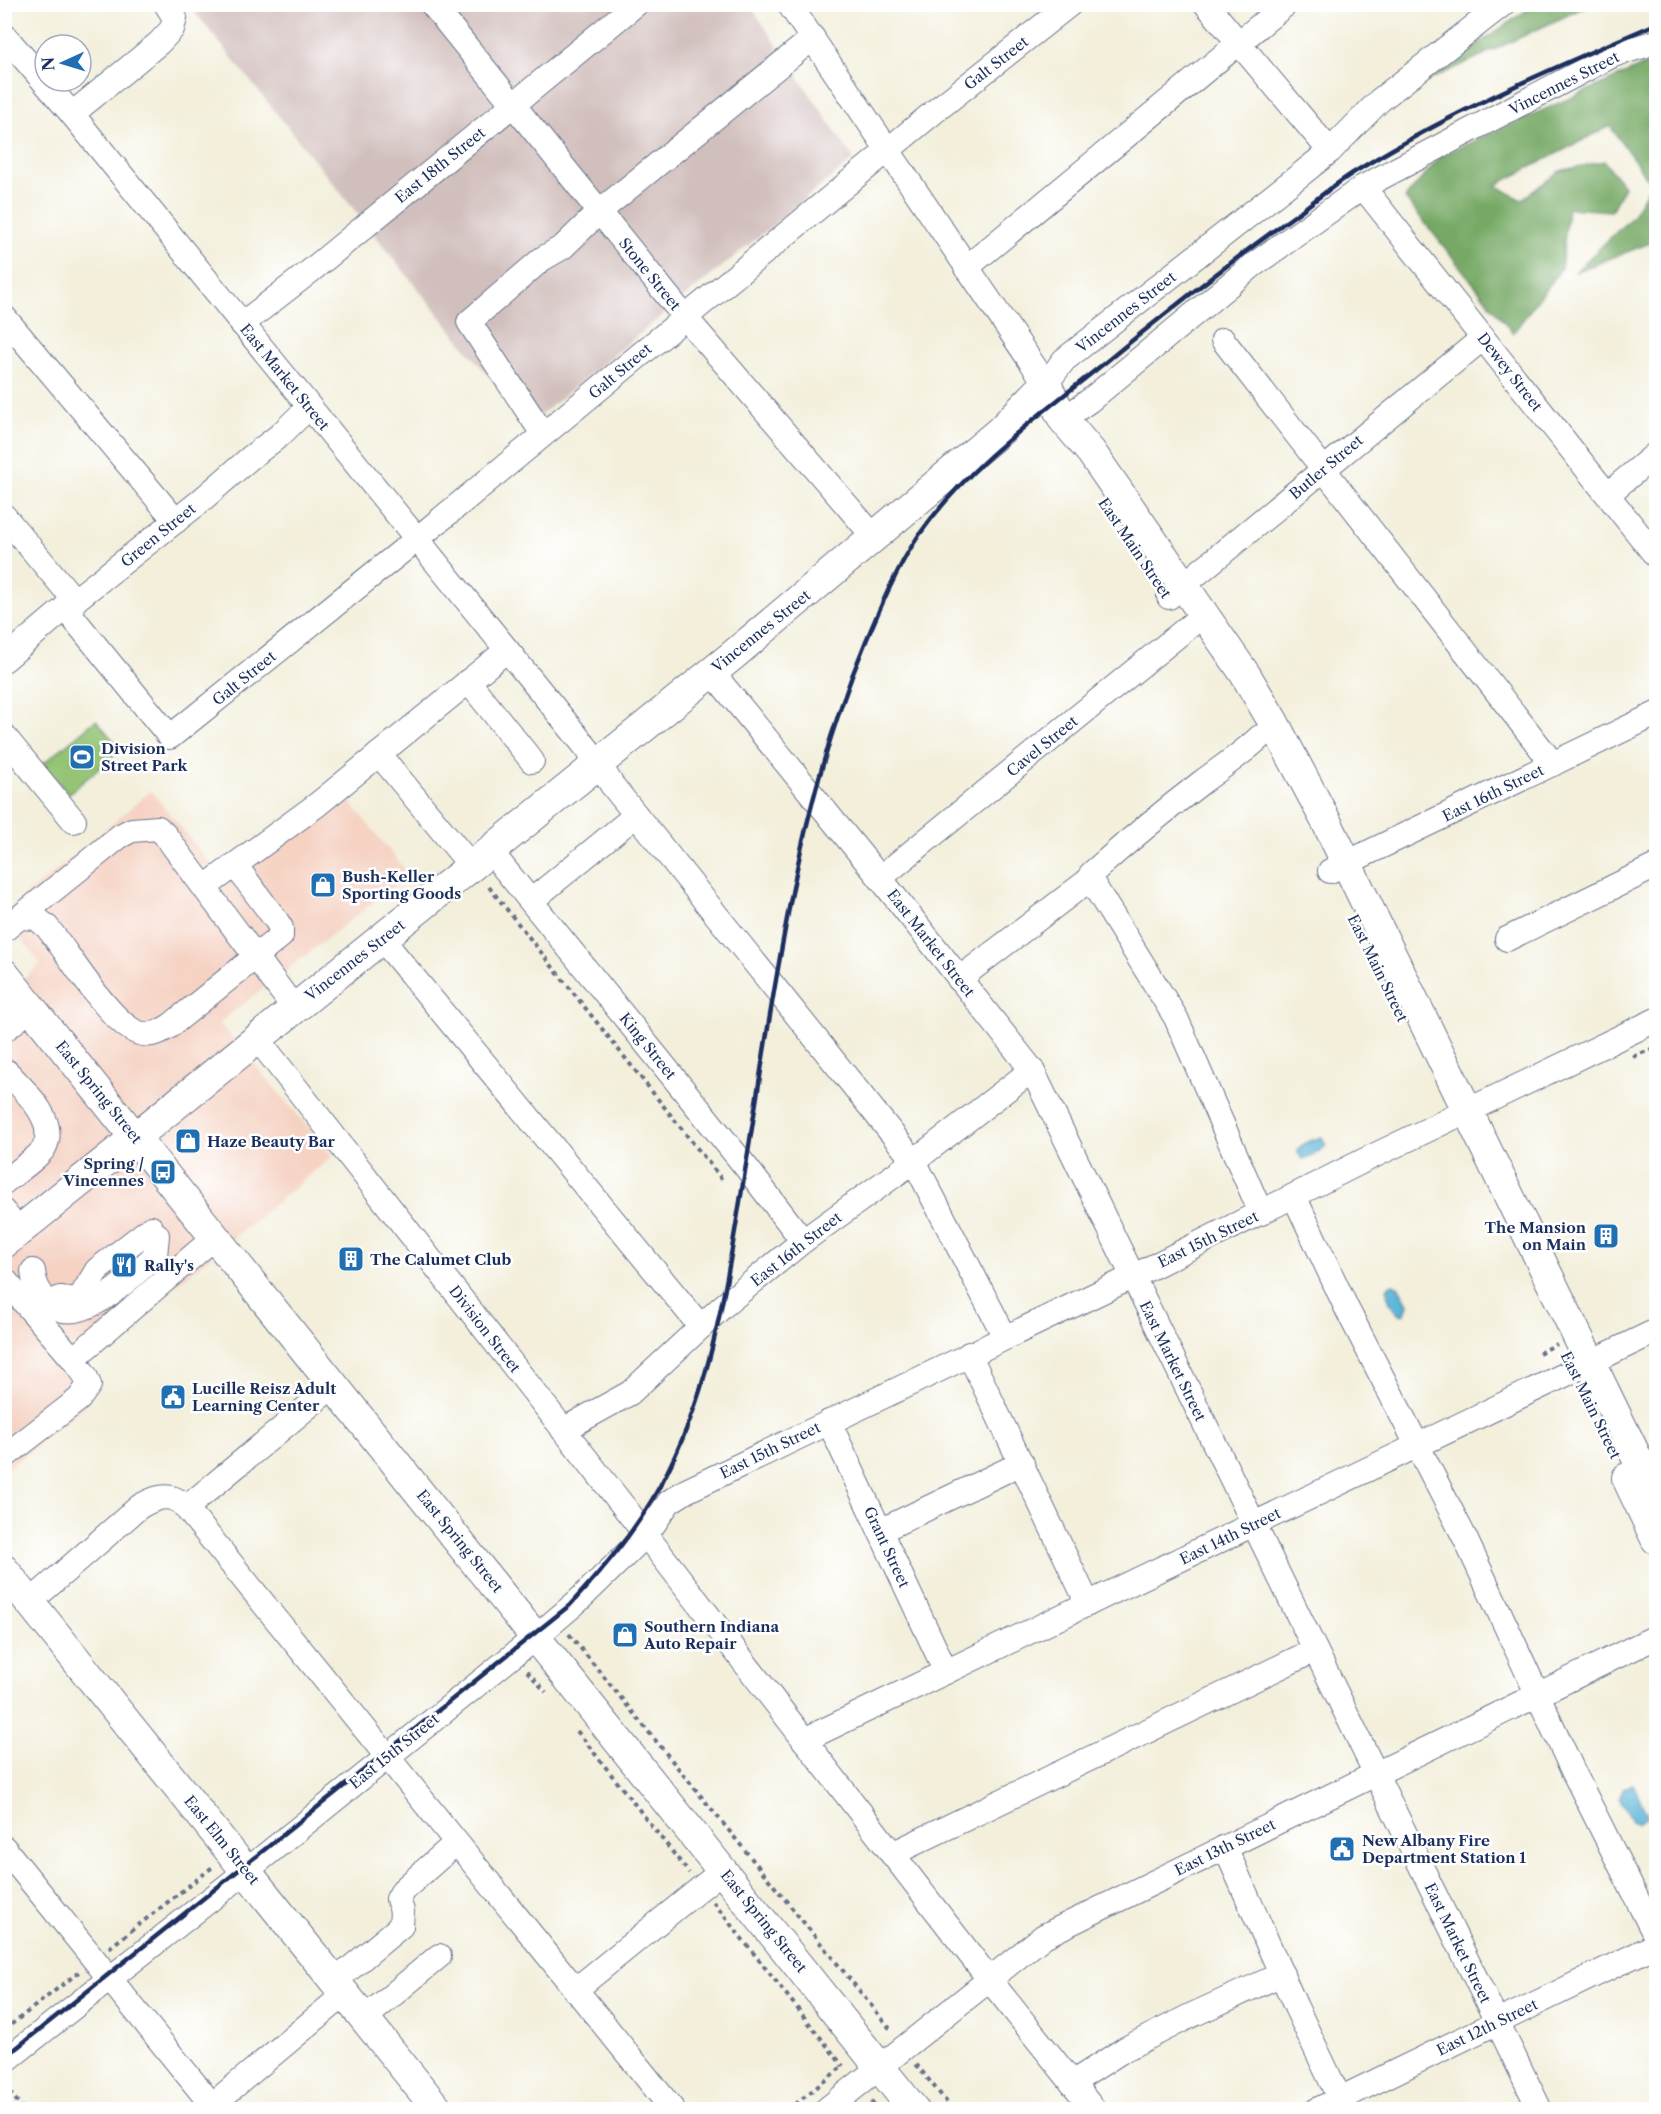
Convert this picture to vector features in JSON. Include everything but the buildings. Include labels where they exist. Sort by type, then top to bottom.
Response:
[{"type":"main road","name":"East Main Street","points":[[1046,384],[1063,419],[1091,452],[1196,621],[1228,684],[1339,868]]},
{"type":"main road","name":"Vincennes Street","points":[[9,1229],[135,1137],[382,939],[484,869],[598,762],[875,538],[1000,431],[1046,384]]},
{"type":"main road","name":"East Main Street","points":[[1196,621],[1245,674],[1274,723],[1339,868],[1583,1367],[1656,1539]]},
{"type":"main road","name":"East Spring Street","points":[[4,974],[536,1636],[712,1879],[880,2067],[914,2109]]},
{"type":"main road","name":"East Main Street","points":[[1583,1367],[1656,1497]]},
{"type":"main road","name":"East Elm Street","points":[[4,1570],[365,2018],[449,2105]]},
{"type":"street","name":"Stone Street","points":[[432,4],[685,317],[875,538]]},
{"type":"street","name":"East 18th Street","points":[[242,324],[308,273],[636,4]]},
{"type":"street","points":[[789,4],[1046,384]]},
{"type":"street","name":"Galt Street","points":[[70,604],[170,737],[417,539],[887,151],[1070,4]]},
{"type":"street","points":[[1206,4],[1330,151]]},
{"type":"street","points":[[966,268],[1286,4]]},
{"type":"street","name":"Vincennes Street","points":[[1046,384],[1064,360],[1330,151],[1380,100],[1503,4]]},
{"type":"street","points":[[72,114],[159,43],[172,29],[178,9]]},
{"type":"street","name":"East Market Street","points":[[4,34],[72,114],[598,762],[636,815],[914,1161],[1005,1337]]},
{"type":"street","points":[[543,434],[469,322],[542,259],[563,247],[600,212],[813,38]]},
{"type":"street","name":"Vincennes Street","points":[[1063,419],[1252,266],[1363,187],[1613,55],[1656,42]]},
{"type":"street","name":"Dewey Street","points":[[1363,187],[1656,556]]},
{"type":"street","points":[[4,317],[176,521]]},
{"type":"street","name":"Butler Street","points":[[1176,591],[1483,338]]},
{"type":"street","points":[[1223,340],[1553,764]]},
{"type":"street","name":"Green Street","points":[[4,660],[280,435],[309,407]]},
{"type":"street","points":[[1608,494],[1656,454]]},
{"type":"street","points":[[4,516],[70,604]]},
{"type":"street","name":"Cavel Street","points":[[880,878],[1196,621]]},
{"type":"street","points":[[205,887],[318,804],[507,650]]},
{"type":"street","name":"East Market Street","points":[[712,672],[880,878],[1032,1070],[1540,2109]]},
{"type":"street","points":[[468,681],[532,761]]},
{"type":"street","name":"East 16th Street","points":[[1339,868],[1656,714]]},
{"type":"street","points":[[4,736],[74,821]]},
{"type":"street","points":[[959,979],[1090,879],[1091,874],[1116,852],[1201,783],[1247,750],[1260,737]]},
{"type":"street","name":"King Street","points":[[379,754],[484,869],[531,901],[739,1158],[803,1241]]},
{"type":"street","points":[[531,901],[636,815]]},
{"type":"street","points":[[13,923],[120,836],[132,830],[158,828],[205,887],[294,1008]]},
{"type":"street","points":[[13,923],[36,918],[47,927],[119,1021],[137,1033],[158,1033],[170,1026],[281,936],[281,928],[235,865]]},
{"type":"street","points":[[1507,939],[1656,866]]},
{"type":"street","points":[[1090,879],[1176,1018],[1261,1213]]},
{"type":"street","points":[[382,939],[701,1327]]},
{"type":"street","points":[[4,1030],[32,1008]]},
{"type":"street","name":"East 15th Street","points":[[4,2062],[388,1757],[578,1601],[646,1535],[669,1502],[686,1491],[1656,1020]]},
{"type":"street","name":"Division Street","points":[[257,1038],[646,1535],[989,1979],[1094,2109]]},
{"type":"street","name":"East 16th Street","points":[[563,1430],[630,1393],[701,1327],[803,1241],[914,1161],[1032,1070]]},
{"type":"street","points":[[4,1182],[44,1148],[47,1133],[42,1111],[5,1071]]},
{"type":"street","points":[[1294,1196],[1347,1309],[1465,1538],[1578,1781],[1656,1937]]},
{"type":"street","points":[[33,1271],[57,1297],[75,1300],[82,1295],[97,1270],[154,1232]]},
{"type":"street","points":[[73,1359],[215,1237]]},
{"type":"street","points":[[4,1279],[73,1359],[85,1375],[88,1388],[79,1399],[4,1457]]},
{"type":"street","name":"East 14th Street","points":[[804,1740],[1656,1331]]},
{"type":"street","points":[[969,1354],[1088,1604]]},
{"type":"street","points":[[186,1508],[334,1385]]},
{"type":"street","name":"Grant Street","points":[[828,1422],[946,1672]]},
{"type":"street","points":[[880,1531],[1022,1463]]},
{"type":"street","points":[[30,1602],[139,1507],[154,1499],[171,1497],[177,1499],[673,2109]]},
{"type":"street","name":"East 13th Street","points":[[826,2109],[1044,1936],[1656,1637]]},
{"type":"street","points":[[892,1854],[1315,1650]]},
{"type":"street","points":[[4,1848],[214,2107],[401,1926],[402,1911],[398,1899],[403,1890],[456,1843]]},
{"type":"street","points":[[1225,1847],[1342,2104]]},
{"type":"street","points":[[575,1990],[712,1879]]},
{"type":"street","name":"East 12th Street","points":[[1317,2109],[1342,2104],[1497,2022],[1656,1945]]},
{"type":"street","points":[[365,2018],[439,1956]]},
{"type":"street","points":[[1072,2083],[1134,2045],[1281,1974]]},
{"type":"path","points":[[484,869],[724,1182]]},
{"type":"path","points":[[567,1631],[888,2026]]},
{"type":"path","points":[[523,1666],[548,1695]]},
{"type":"path","points":[[570,1723],[712,1879],[843,2066]]},
{"type":"path","points":[[916,2064],[952,2109]]},
{"type":"path","points":[[4,2085],[24,2109]]},
{"type":"path","points":[[867,2105],[872,2101],[879,2109]]},
{"type":"path","points":[[449,2105],[467,2109]]},
{"type":"shaded area","points":[[189,5],[750,5],[854,159],[528,425]]},
{"type":"shaded area","points":[[151,791],[226,882],[341,791],[409,874],[219,1023],[333,1156],[89,1357],[91,1400],[5,1471],[4,1277],[12,1270],[4,1260],[5,993],[41,964],[5,919],[5,913]]},
{"type":"green space","points":[[1534,5],[1589,5],[1419,85]]},
{"type":"green space","points":[[1656,60],[1656,239],[1575,272],[1632,217],[1651,184],[1610,126],[1496,185],[1521,200],[1560,171],[1604,161],[1624,186],[1611,211],[1568,208],[1561,269],[1513,333],[1405,198],[1442,155]]},
{"type":"green space","name":"Division Street Park","points":[[96,720],[121,750],[68,794],[43,764]]},
{"type":"water","points":[[1322,1137],[1326,1146],[1312,1156],[1302,1159],[1297,1150],[1305,1143]]},
{"type":"water","points":[[1393,1284],[1399,1287],[1408,1304],[1405,1314],[1400,1315],[1390,1302],[1387,1290]]},
{"type":"water","points":[[1633,1784],[1648,1817],[1637,1823],[1632,1821],[1620,1799],[1623,1789]]},
{"type":"railway","points":[[4,2058],[570,1605],[624,1542],[652,1500],[669,1469],[695,1405],[722,1306],[790,904],[813,799],[844,697],[864,646],[903,561],[939,509],[960,485],[1031,421],[1199,287],[1344,179],[1469,108],[1656,24]]},
{"type":"place","name":"Division Street Park","points":[[82,757]]},
{"type":"place","name":"Bush-Keller Sporting Goods","points":[[323,885]]},
{"type":"place","name":"Haze Beauty Bar","points":[[188,1141]]},
{"type":"place","name":"Spring / Vincennes","points":[[163,1172]]},
{"type":"place","name":"The Mansion on Main","points":[[1606,1236]]},
{"type":"place","name":"The Calumet Club","points":[[351,1259]]},
{"type":"place","name":"Rally's","points":[[124,1265]]},
{"type":"place","name":"Lucille Reisz Adult Learning Center","points":[[173,1397]]},
{"type":"place","name":"Southern Indiana Auto Repair","points":[[625,1635]]},
{"type":"place","name":"New Albany Fire Department Station 1","points":[[1342,1849]]}]
